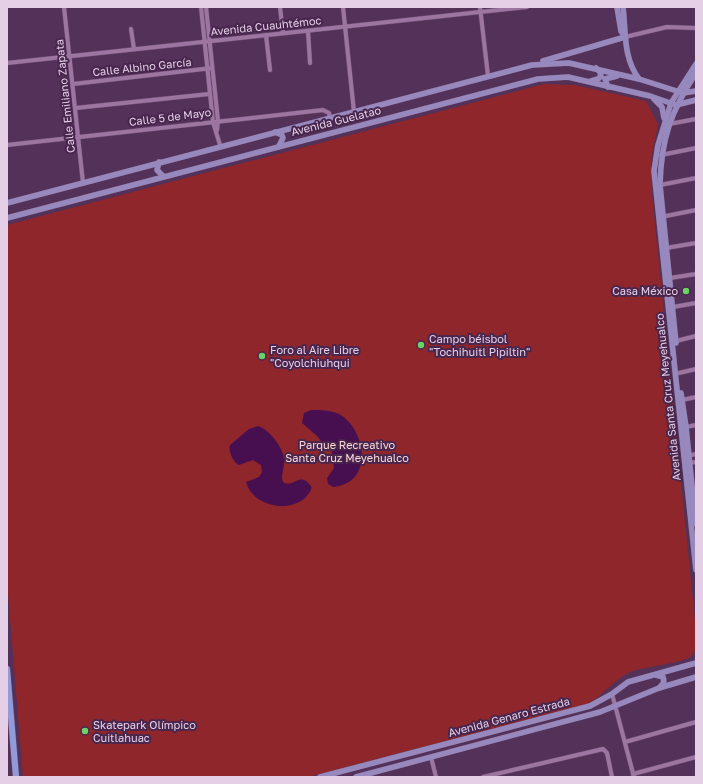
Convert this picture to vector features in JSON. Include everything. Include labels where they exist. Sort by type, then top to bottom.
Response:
[{"type":"main road","points":[[7,668],[16,777]]},
{"type":"street","name":"Calle Emiliano Zapata","points":[[64,7],[79,137],[82,183]]},
{"type":"street","points":[[200,7],[212,122],[217,131],[220,145]]},
{"type":"street","points":[[206,7],[218,121],[217,131]]},
{"type":"street","points":[[280,7],[283,34]]},
{"type":"street","points":[[343,7],[354,112]]},
{"type":"street","points":[[480,7],[488,76]]},
{"type":"street","name":"Avenida Cuauhtémoc","points":[[7,63],[527,7]]},
{"type":"street","points":[[617,7],[621,31],[625,38]]},
{"type":"street","points":[[623,7],[625,38],[631,66],[639,79]]},
{"type":"street","points":[[202,18],[207,18]]},
{"type":"street","name":"Avenida Guelatao","points":[[7,203],[220,145],[354,112],[667,27],[696,28]]},
{"type":"street","points":[[131,29],[134,49]]},
{"type":"street","points":[[308,31],[310,63]]},
{"type":"street","points":[[266,35],[270,70]]},
{"type":"street","name":"Avenida Guelatao","points":[[532,64],[569,63],[639,79],[680,92]]},
{"type":"street","name":"Avenida Santa Cruz Meyehualco","points":[[687,456],[686,427],[670,278],[654,171],[663,130],[673,104],[696,64]]},
{"type":"street","name":"Calle Albino García","points":[[73,84],[212,68]]},
{"type":"street","points":[[589,82],[598,79],[601,76],[600,72],[595,68]]},
{"type":"street","name":"Avenida Santa Cruz Meyehualco","points":[[680,92],[696,73]]},
{"type":"street","points":[[608,87],[605,81],[607,77],[621,75]]},
{"type":"street","name":"Avenida Guelatao","points":[[7,218],[538,79],[568,77],[650,96],[673,104]]},
{"type":"street","points":[[680,92],[696,91]]},
{"type":"street","points":[[76,108],[209,94]]},
{"type":"street","points":[[650,96],[660,104],[664,110],[663,130]]},
{"type":"street","points":[[673,104],[685,104],[696,100]]},
{"type":"street","name":"Avenida Santa Cruz Meyehualco","points":[[673,104],[670,124],[661,155],[661,217],[687,456],[690,462],[695,490],[696,524]]},
{"type":"street","name":"Calle 5 de Mayo","points":[[7,145],[323,110],[329,113],[330,118]]},
{"type":"street","points":[[670,124],[696,119]]},
{"type":"street","points":[[275,132],[282,135],[283,138],[279,146]]},
{"type":"street","points":[[661,155],[696,148]]},
{"type":"street","points":[[159,162],[157,170],[163,176]]},
{"type":"street","points":[[660,185],[696,178]]},
{"type":"street","points":[[661,217],[696,210]]},
{"type":"street","points":[[666,248],[696,243]]},
{"type":"street","points":[[670,278],[696,274]]},
{"type":"street","points":[[672,307],[696,302]]},
{"type":"street","points":[[676,340],[696,336]]},
{"type":"street","points":[[679,373],[696,369]]},
{"type":"street","points":[[682,400],[696,397]]},
{"type":"street","points":[[686,427],[696,426]]},
{"type":"street","points":[[687,456],[696,454]]},
{"type":"street","name":"Avenida Santa Cruz Meyehualco","points":[[690,462],[696,570]]},
{"type":"street","name":"Avenida Genaro Estrada","points":[[320,777],[590,706],[612,694],[628,682],[696,663]]},
{"type":"street","points":[[653,674],[663,677],[664,679],[664,684],[659,688]]},
{"type":"street","name":"Avenida Genaro Estrada","points":[[356,777],[600,712],[659,688],[696,677]]},
{"type":"street","points":[[612,694],[634,776],[696,757]]},
{"type":"street","points":[[625,742],[696,722]]},
{"type":"street","points":[[482,777],[603,749],[607,753],[612,777]]},
{"type":"street","points":[[431,758],[436,777]]},
{"type":"street","points":[[334,777],[353,768]]},
{"type":"green space","name":"Parque Recreativo Santa Cruz Meyehualco","points":[[544,84],[575,85],[646,101],[658,124],[651,160],[652,194],[696,631],[696,645],[693,655],[679,661],[639,669],[626,674],[591,702],[585,705],[308,777],[23,777],[7,581],[7,225]]},
{"type":"shaded area","points":[[311,410],[329,411],[339,414],[348,421],[355,431],[360,442],[362,454],[361,466],[356,476],[347,483],[333,487],[328,484],[327,478],[334,468],[331,446],[323,444],[318,437],[302,423],[304,413]]},
{"type":"shaded area","points":[[258,426],[267,431],[279,445],[284,460],[282,477],[283,482],[287,484],[303,480],[311,486],[311,489],[306,497],[299,502],[281,506],[272,505],[263,502],[250,490],[246,482],[259,477],[262,472],[261,465],[253,460],[239,465],[237,464],[232,456],[230,445],[249,429]]},
{"type":"place","name":"Casa México","points":[[686,291]]},
{"type":"place","name":"Campo béisbol \"Tochihuitl Pipiltin\"","points":[[421,345]]},
{"type":"place","name":"Foro al Aire Libre \"Coyolchiuhqui","points":[[262,356]]},
{"type":"place","name":"Skatepark Olímpico Cuitlahuac","points":[[85,731]]}]
